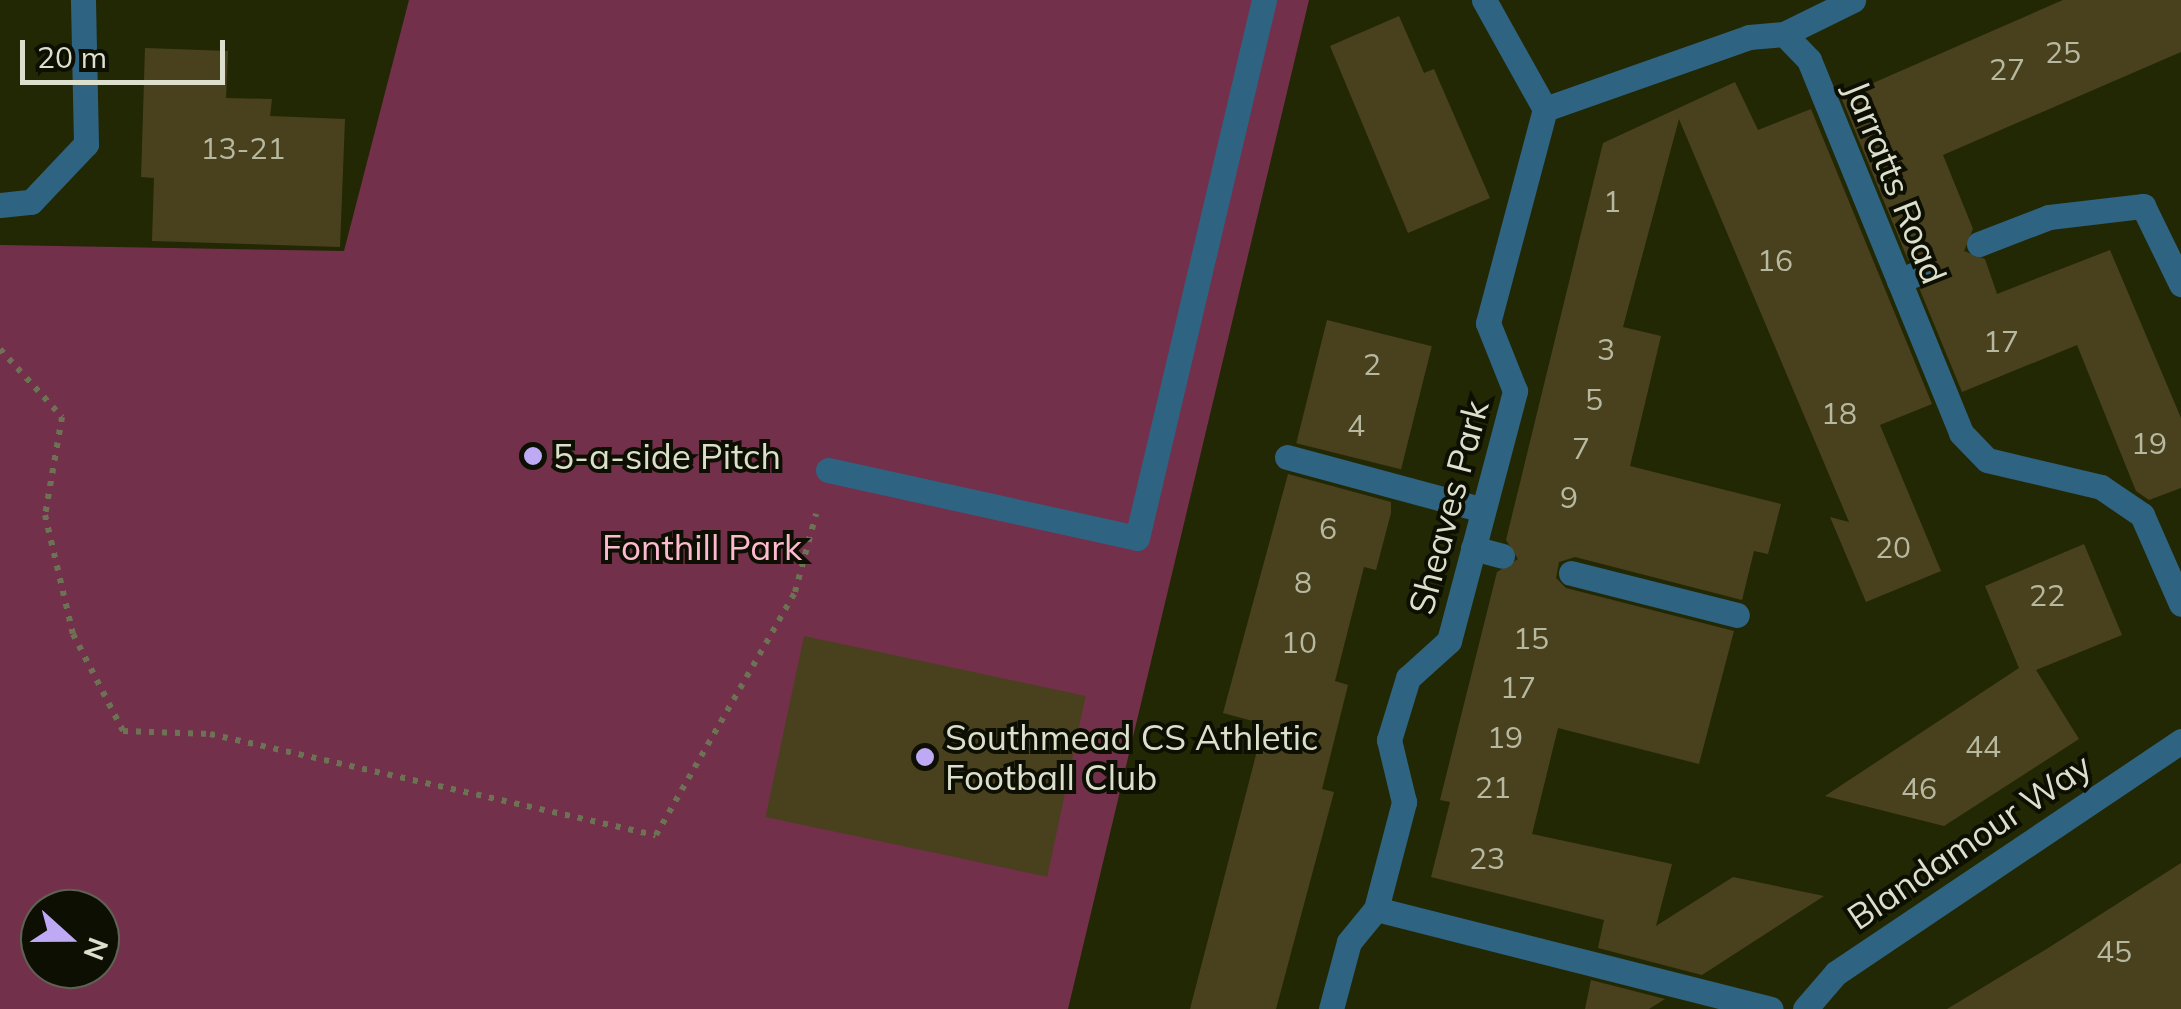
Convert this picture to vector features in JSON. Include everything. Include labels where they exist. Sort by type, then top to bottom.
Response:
[{"type":"street","points":[[0,204],[31,202],[86,144],[83,0]]},
{"type":"street","points":[[828,470],[1137,538],[1264,0]]},
{"type":"street","points":[[1484,0],[1545,109],[1749,37],[1784,34],[1853,0]]},
{"type":"street","name":"Jarratts Road","points":[[1784,34],[1809,60],[1908,277],[1960,432],[1987,460],[2101,487],[2142,515],[2181,604]]},
{"type":"street","name":"Sheaves Park","points":[[1331,1009],[1349,942],[1376,910],[1404,802],[1390,740],[1408,678],[1448,641],[1515,391],[1488,323],[1545,109]]},
{"type":"street","points":[[1979,244],[2050,217],[2143,206],[2181,284]]},
{"type":"street","points":[[1287,456],[1483,510]]},
{"type":"street","points":[[1473,548],[1502,556]]},
{"type":"street","points":[[1571,574],[1738,615]]},
{"type":"street","name":"Blandamour Way","points":[[1805,1009],[1836,973],[2181,740]]},
{"type":"street","points":[[1376,910],[1771,1009]]},
{"type":"path","points":[[0,349],[62,416],[45,515],[73,634],[123,731],[210,734],[656,834],[795,592],[828,470]]},
{"type":"green space","name":"Fonthill Park","points":[[409,0],[1309,0],[1068,1009],[0,1009],[0,245],[344,251]]},
{"type":"building","points":[[2063,0],[2181,0],[2181,52],[1943,155],[1973,229],[1964,251],[1985,259],[1997,294],[2110,250],[2181,418],[2181,488],[2149,500],[2136,491],[2077,345],[1962,392],[1920,290],[1933,268],[1908,260],[1841,97]]},
{"type":"building","points":[[1399,16],[1424,73],[1434,69],[1490,198],[1408,233],[1330,46]]},
{"type":"building","points":[[145,48],[228,51],[226,98],[272,99],[270,116],[345,119],[340,247],[152,241],[154,178],[141,177]]},
{"type":"building","points":[[1735,82],[1758,130],[1811,109],[1932,404],[1880,425],[1941,571],[1866,602],[1830,517],[1849,522],[1679,119],[1623,327],[1661,336],[1630,466],[1781,504],[1768,554],[1754,551],[1742,600],[1575,557],[1559,562],[1556,578],[1566,588],[1734,631],[1699,764],[1558,728],[1532,834],[1672,864],[1656,926],[1733,877],[1824,896],[1702,975],[1598,948],[1604,920],[1431,877],[1450,802],[1440,800],[1497,572],[1518,559],[1506,540],[1603,143]]},
{"type":"building","points":[[1327,320],[1432,346],[1401,469],[1296,443]]},
{"type":"building","points":[[1288,474],[1391,502],[1391,513],[1376,570],[1364,567],[1335,681],[1348,685],[1322,789],[1334,792],[1276,1009],[1190,1009],[1264,724],[1223,713]]},
{"type":"building","points":[[2084,544],[2122,635],[2036,670],[2079,739],[1944,826],[1825,796],[2019,668],[1985,586]]},
{"type":"building","name":"Southmead CS Athletic Football Club","points":[[804,636],[1086,696],[1047,877],[766,817]]},
{"type":"building","points":[[2181,863],[2181,1009],[1947,1009],[2045,950]]},
{"type":"building","points":[[1591,980],[1665,999],[1649,1009],[1585,1009]]},
{"type":"place","name":"5-a-side Pitch","points":[[533,456]]},
{"type":"place","name":"Southmead CS Athletic Football Club","points":[[925,757]]}]
